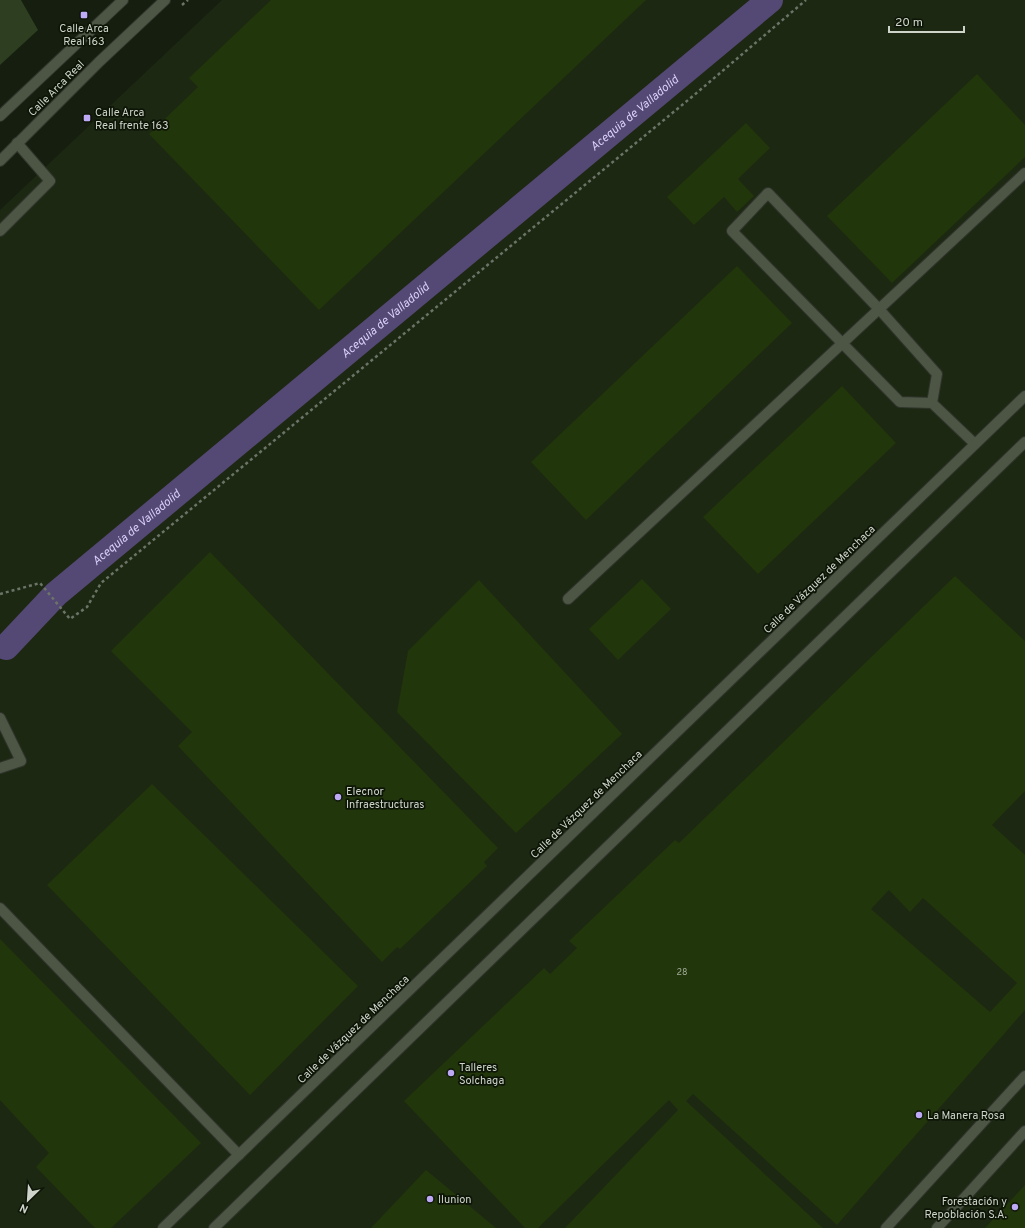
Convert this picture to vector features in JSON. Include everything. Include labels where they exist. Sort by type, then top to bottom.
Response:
[{"type":"street","name":"Calle Arca Real","points":[[0,116],[123,0]]},
{"type":"street","name":"Calle Arca Real","points":[[0,161],[99,62],[166,0]]},
{"type":"street","points":[[0,231],[50,181],[18,144]]},
{"type":"street","points":[[568,599],[1025,173]]},
{"type":"street","points":[[932,403],[937,374],[879,309],[768,193],[732,231],[900,402],[932,403],[975,444]]},
{"type":"street","name":"Calle de Vázquez de Menchaca","points":[[163,1228],[1025,396]]},
{"type":"street","points":[[214,1228],[1025,442]]},
{"type":"street","points":[[0,718],[21,761],[0,768]]},
{"type":"street","points":[[0,908],[239,1155]]},
{"type":"street","points":[[886,1228],[1025,1076]]},
{"type":"street","points":[[937,1228],[1025,1131]]},
{"type":"path","points":[[0,594],[40,583],[70,620],[87,607],[101,583],[693,96],[806,0]]},
{"type":"shaded area","points":[[0,0],[21,0],[38,30],[0,65]]},
{"type":"shaded area","points":[[222,0],[1025,0],[1025,1228],[0,1228],[0,210]]},
{"type":"building","points":[[271,0],[646,0],[319,310],[149,134],[198,87],[189,78]]},
{"type":"building","points":[[977,74],[1025,125],[1025,157],[892,283],[827,216]]},
{"type":"building","points":[[746,123],[770,148],[738,179],[754,196],[737,212],[724,197],[694,225],[667,197]]},
{"type":"building","points":[[737,266],[792,323],[586,520],[531,462]]},
{"type":"building","points":[[842,386],[896,443],[758,574],[703,517]]},
{"type":"building","name":"Elecnor Infraestructuras","points":[[210,552],[498,848],[484,862],[487,866],[400,949],[397,947],[382,962],[178,746],[192,732],[111,651]]},
{"type":"building","points":[[955,576],[1025,641],[1025,791],[992,825],[1025,855],[1025,1010],[837,1225],[693,1094],[686,1101],[823,1228],[565,1228],[678,1110],[669,1100],[538,1228],[525,1228],[404,1101],[544,968],[550,974],[577,948],[569,941],[675,840],[679,843]],"holes":[[[889,890],[910,912],[923,898],[1017,983],[990,1012],[871,909]]]},
{"type":"building","points":[[642,579],[671,609],[618,660],[589,629]]},
{"type":"building","points":[[479,580],[622,734],[516,833],[397,712],[408,651]]},
{"type":"building","points":[[152,784],[358,986],[250,1095],[47,885]]},
{"type":"building","points":[[0,939],[201,1143],[111,1228],[95,1228],[36,1167],[49,1153],[0,1100]]},
{"type":"building","name":"Ilunion","points":[[426,1170],[496,1228],[371,1228]]},
{"type":"building","name":"Forestación y Repoblación S.A.","points":[[1025,1185],[1025,1228],[985,1228]]},
{"type":"waterway","name":"Acequia de Valladolid","points":[[6,647],[56,594],[770,0]]},
{"type":"place","name":"Calle Arca Real 163","points":[[84,15]]},
{"type":"place","name":"Calle Arca Real frente 163","points":[[87,118]]},
{"type":"place","name":"Elecnor Infraestructuras","points":[[338,797]]},
{"type":"place","name":"Talleres Solchaga","points":[[451,1073]]},
{"type":"place","name":"La Manera Rosa","points":[[919,1115]]},
{"type":"place","name":"Ilunion","points":[[430,1199]]},
{"type":"place","name":"Forestación y Repoblación S.A.","points":[[1015,1207]]}]
